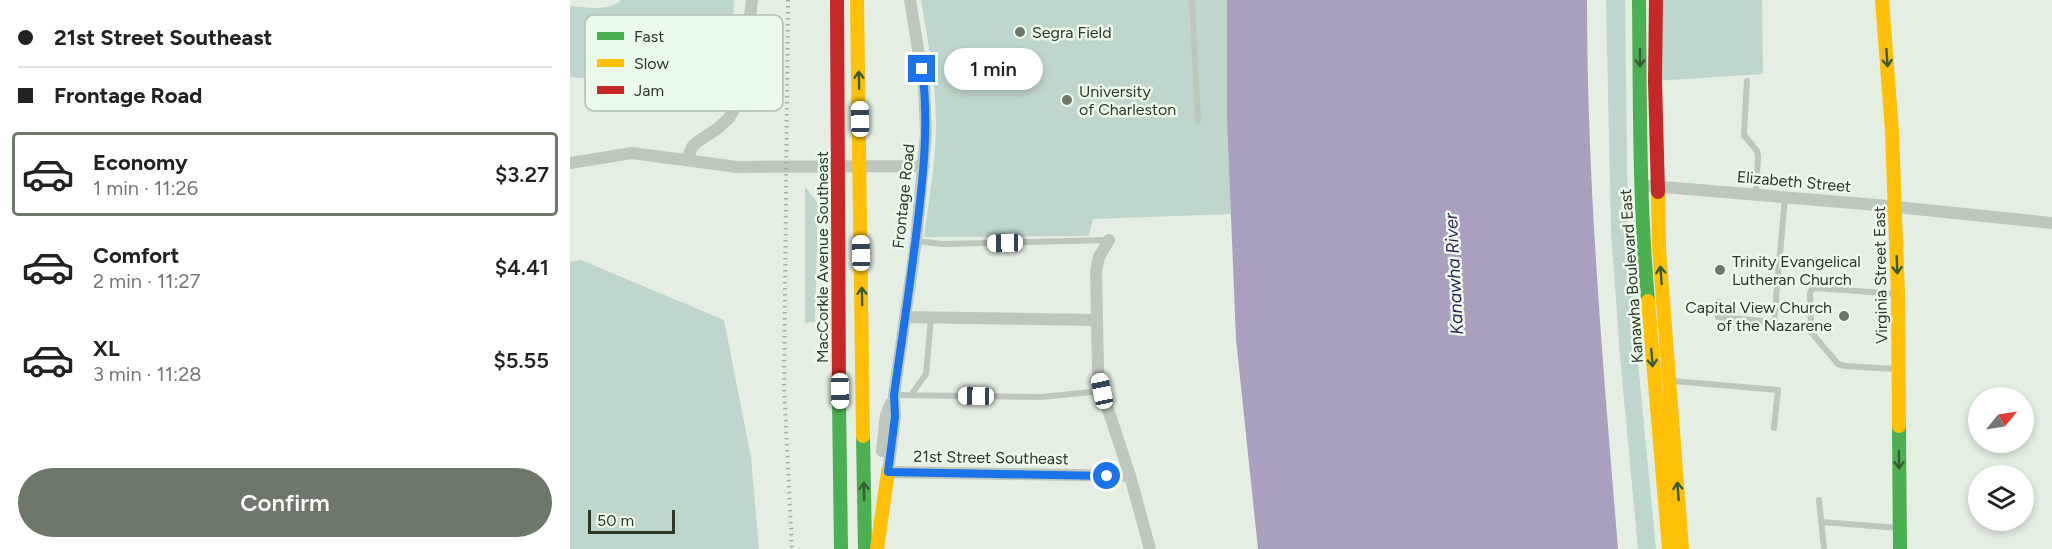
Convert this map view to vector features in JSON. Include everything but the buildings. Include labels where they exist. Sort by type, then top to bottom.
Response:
[{"type":"main road","name":"MacCorkle Avenue Southeast","points":[[837,0],[841,549]]},
{"type":"main road","points":[[857,0],[865,549]]},
{"type":"main road","name":"Kanawha Boulevard East","points":[[1639,0],[1643,245],[1669,549]]},
{"type":"main road","name":"Kanawha Boulevard East","points":[[1656,0],[1659,248],[1682,549]]},
{"type":"main road","name":"Virginia Street East","points":[[1882,0],[1892,132],[1898,294],[1900,549]]},
{"type":"main road","points":[[877,549],[888,472]]},
{"type":"street","points":[[750,15],[752,0]]},
{"type":"street","name":"Frontage Road","points":[[888,472],[895,417],[894,395],[916,241],[926,125],[924,85],[910,0]]},
{"type":"street","points":[[687,160],[692,147],[723,124],[732,111]]},
{"type":"street","points":[[570,163],[632,153],[737,167],[924,166]]},
{"type":"street","name":"Elizabeth Street","points":[[1641,185],[2052,223]]},
{"type":"street","points":[[1109,240],[1099,257],[1098,264],[1098,370],[1102,391],[1130,476],[1150,549]]},
{"type":"street","points":[[905,317],[1097,320]]},
{"type":"street","name":"21st Street Southeast","points":[[888,472],[1130,476]]},
{"type":"lane","points":[[1192,0],[1198,121]]},
{"type":"lane","points":[[1747,81],[1744,135],[1758,156],[1756,194]]},
{"type":"lane","points":[[1719,302],[1718,317],[1774,322],[1785,197]]},
{"type":"lane","points":[[916,241],[942,244],[1109,240]]},
{"type":"lane","points":[[1898,294],[1816,288],[1810,293],[1811,332],[1838,364],[1899,370]]},
{"type":"lane","points":[[911,395],[926,374],[931,318]]},
{"type":"lane","points":[[1669,380],[1778,390],[1774,429]]},
{"type":"lane","points":[[894,395],[1041,397],[1102,391]]},
{"type":"lane","points":[[1820,500],[1824,549]]},
{"type":"lane","points":[[1821,522],[1900,528]]},
{"type":"green space","points":[[621,0],[734,0],[733,15],[585,15],[585,78],[570,77],[570,6],[590,8],[616,4]]},
{"type":"green space","name":"University of Charleston","points":[[921,0],[1228,0],[1231,214],[1093,219],[1089,236],[924,237],[934,166],[936,108]]},
{"type":"green space","points":[[1606,0],[1625,0],[1628,232],[1656,549],[1638,549],[1620,356],[1611,232]]},
{"type":"green space","points":[[1655,0],[1762,0],[1763,74],[1655,81]]},
{"type":"green space","points":[[805,187],[818,203],[815,322],[805,323]]},
{"type":"green space","points":[[581,260],[724,320],[751,457],[759,549],[570,549],[570,262]]},
{"type":"water","name":"Kanawha River","points":[[1227,0],[1587,0],[1593,206],[1618,549],[1258,549],[1236,339],[1227,118]]},
{"type":"railway","points":[[788,0],[784,386],[792,549]]},
{"type":"traffic: fast","points":[[1639,0],[1641,188],[1648,301]]},
{"type":"traffic: fast","points":[[839,400],[841,549]]},
{"type":"traffic: fast","points":[[1899,426],[1900,549]]},
{"type":"traffic: fast","points":[[863,436],[865,549]]},
{"type":"traffic: slow","points":[[857,0],[863,436]]},
{"type":"traffic: slow","points":[[1882,0],[1892,132],[1898,294],[1899,426]]},
{"type":"traffic: slow","points":[[1658,192],[1659,248],[1682,549]]},
{"type":"traffic: slow","points":[[1648,301],[1669,549]]},
{"type":"traffic: slow","points":[[877,549],[888,472]]},
{"type":"traffic: jam","points":[[837,0],[839,400]]},
{"type":"traffic: jam","points":[[1656,0],[1655,81],[1658,192]]},
{"type":"place","name":"Segra Field","points":[[1020,32]]},
{"type":"place","name":"University of Charleston","points":[[1067,100]]},
{"type":"place","name":"Trinity Evangelical Lutheran Church","points":[[1720,270]]},
{"type":"place","name":"Capital View Church of the Nazarene","points":[[1844,316]]},
{"type":"route","points":[[922,69],[926,108],[924,166],[916,241],[894,395],[895,417],[888,472],[1107,476]]}]
